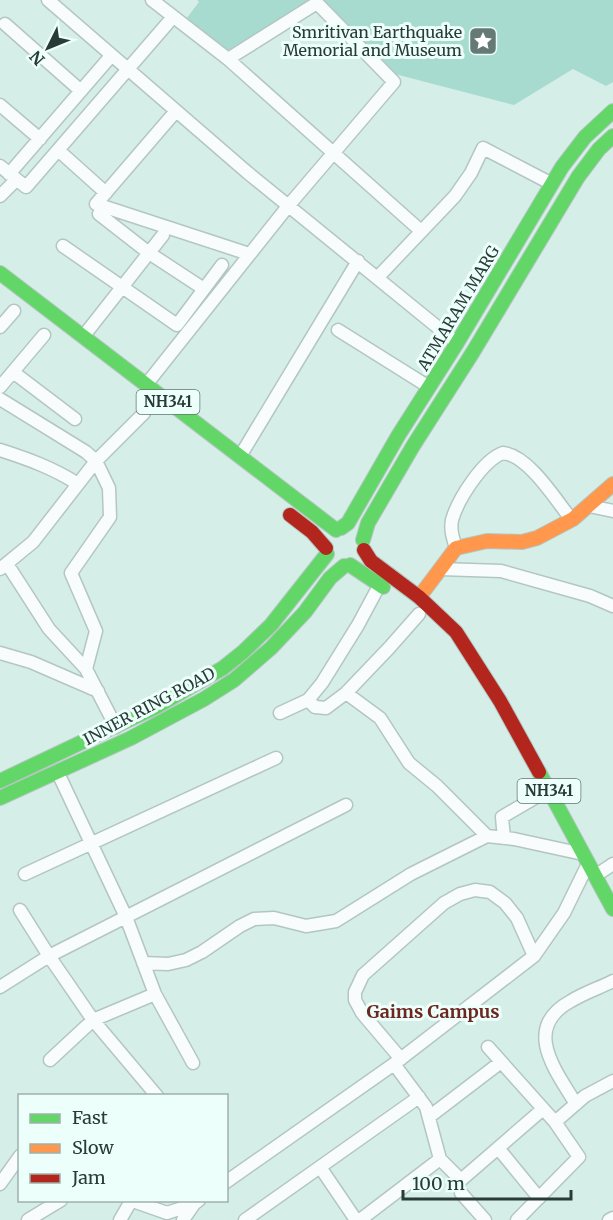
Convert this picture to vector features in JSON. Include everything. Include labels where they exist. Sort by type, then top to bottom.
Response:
[{"type":"main road","name":"ATMARAM MARG","points":[[339,529],[348,524],[398,436],[571,154],[585,137],[613,111]]},
{"type":"main road","points":[[347,566],[359,560],[368,523],[578,177],[613,136]]},
{"type":"main road","name":"NH341","points":[[0,273],[339,529],[346,528],[356,531],[371,561],[419,597],[456,632],[500,701],[612,904]]},
{"type":"main road","points":[[22,311],[49,334]]},
{"type":"main road","name":"NH341","points":[[138,398],[150,412]]},
{"type":"main road","points":[[423,592],[456,548],[496,540],[522,542],[542,536],[589,506],[613,484]]},
{"type":"main road","name":"NH341","points":[[282,508],[312,532],[334,562],[362,571],[380,584],[448,638],[483,675]]},
{"type":"main road","points":[[327,551],[328,538],[339,529]]},
{"type":"main road","name":"INNER RING ROAD","points":[[0,781],[116,727],[196,686],[260,637],[293,602],[327,551]]},
{"type":"main road","name":"INNER RING ROAD","points":[[0,798],[141,733],[234,680],[271,648],[305,612],[330,578],[347,566]]},
{"type":"street","points":[[48,0],[248,173],[457,343]]},
{"type":"street","points":[[152,0],[228,59],[421,231]]},
{"type":"street","points":[[149,381],[289,205],[394,82],[317,3],[228,59]]},
{"type":"street","points":[[9,173],[26,187],[173,17]]},
{"type":"street","points":[[5,24],[81,91]]},
{"type":"street","points":[[0,196],[9,173],[111,56]]},
{"type":"street","points":[[0,105],[40,139]]},
{"type":"street","points":[[176,111],[96,204],[249,254]]},
{"type":"street","points":[[378,277],[455,196],[471,173],[483,148],[552,184]]},
{"type":"street","points":[[58,150],[106,193]]},
{"type":"street","points":[[99,214],[150,253],[204,289]]},
{"type":"street","points":[[86,333],[163,235]]},
{"type":"street","points":[[63,246],[177,325],[222,265]]},
{"type":"street","points":[[242,453],[358,261]]},
{"type":"street","points":[[0,327],[22,311]]},
{"type":"street","points":[[338,330],[429,387]]},
{"type":"street","points":[[0,387],[49,334]]},
{"type":"street","points":[[13,372],[75,419]]},
{"type":"street","points":[[0,399],[86,452],[96,461],[109,488],[110,517],[71,573],[96,631],[86,669]]},
{"type":"street","points":[[116,727],[86,669],[49,629],[5,570],[54,517],[96,461],[150,412]]},
{"type":"street","points":[[0,450],[36,462],[61,473],[78,484]]},
{"type":"street","points":[[456,548],[451,532],[452,520],[458,506],[488,461],[503,453],[515,455],[534,473],[571,519]]},
{"type":"street","points":[[589,506],[613,511]]},
{"type":"street","points":[[440,569],[501,571],[590,596],[613,606]]},
{"type":"street","points":[[280,713],[308,700],[322,683],[380,584]]},
{"type":"street","points":[[308,700],[315,706],[326,708],[346,693],[419,614]]},
{"type":"street","points":[[0,653],[31,662],[98,691]]},
{"type":"street","points":[[346,693],[380,718],[409,763],[437,786],[487,836]]},
{"type":"street","points":[[25,874],[276,758]]},
{"type":"street","points":[[57,771],[126,917],[155,994],[193,1063]]},
{"type":"street","points":[[504,838],[502,817],[548,790]]},
{"type":"street","points":[[0,987],[49,956],[346,805]]},
{"type":"street","points":[[143,963],[168,964],[186,960],[254,919],[274,918],[306,926],[336,921],[411,874],[487,836],[504,838],[589,864],[613,864]]},
{"type":"street","points":[[228,1181],[398,1062],[534,956],[564,913],[589,864]]},
{"type":"street","points":[[534,956],[517,918],[505,903],[490,892],[475,890],[460,894],[444,903],[363,975],[355,992],[355,1000],[426,1107],[440,1159],[461,1180],[543,1109]]},
{"type":"street","points":[[20,910],[93,1020],[156,1094]]},
{"type":"street","points":[[576,1104],[546,1052],[545,1038],[548,1025],[558,1010],[571,1001],[613,981]]},
{"type":"street","points":[[50,1060],[93,1020],[155,994]]},
{"type":"street","points":[[488,1047],[555,1122],[579,1157],[517,1220]]},
{"type":"street","points":[[429,1117],[501,1062]]},
{"type":"street","points":[[555,1122],[585,1096],[613,1082]]},
{"type":"street","points":[[245,1220],[419,1097]]},
{"type":"street","points":[[498,1148],[539,1198]]},
{"type":"street","points":[[0,1184],[18,1159]]},
{"type":"street","points":[[320,1167],[358,1220],[440,1159]]},
{"type":"street","points":[[461,1193],[486,1220]]},
{"type":"street","points":[[28,1219],[58,1202]]},
{"type":"street","points":[[120,1220],[130,1202]]},
{"type":"street","points":[[134,1202],[167,1213],[196,1202]]},
{"type":"street","points":[[183,1220],[196,1202]]},
{"type":"green space","name":"Smritivan Earthquake Memorial and Museum","points":[[197,0],[613,0],[613,82],[606,86],[573,69],[514,105],[391,73],[316,12],[228,59],[183,23],[199,2]]},
{"type":"traffic: fast","points":[[341,528],[348,523],[398,436],[457,343],[562,167],[585,137],[613,111]]},
{"type":"traffic: fast","points":[[363,540],[368,523],[413,446],[473,352],[578,177],[599,149],[613,136]]},
{"type":"traffic: fast","points":[[0,273],[336,530]]},
{"type":"traffic: fast","points":[[0,781],[156,707],[223,668],[271,625],[327,554]]},
{"type":"traffic: fast","points":[[350,565],[383,587]]},
{"type":"traffic: fast","points":[[0,798],[131,738],[204,699],[234,680],[271,648],[305,612],[330,578],[344,566]]},
{"type":"traffic: fast","points":[[539,772],[613,909]]},
{"type":"traffic: slow","points":[[423,592],[456,548],[487,541],[522,542],[537,538],[573,519],[613,484]]},
{"type":"traffic: jam","points":[[290,515],[312,532],[326,548]]},
{"type":"traffic: jam","points":[[364,550],[371,561],[419,597],[456,632],[500,701],[539,772]]},
{"type":"place","name":"Smritivan Earthquake Memorial and Museum","points":[[483,41]]},
{"type":"district","name":"Gaims Campus","points":[[433,1012]]}]
